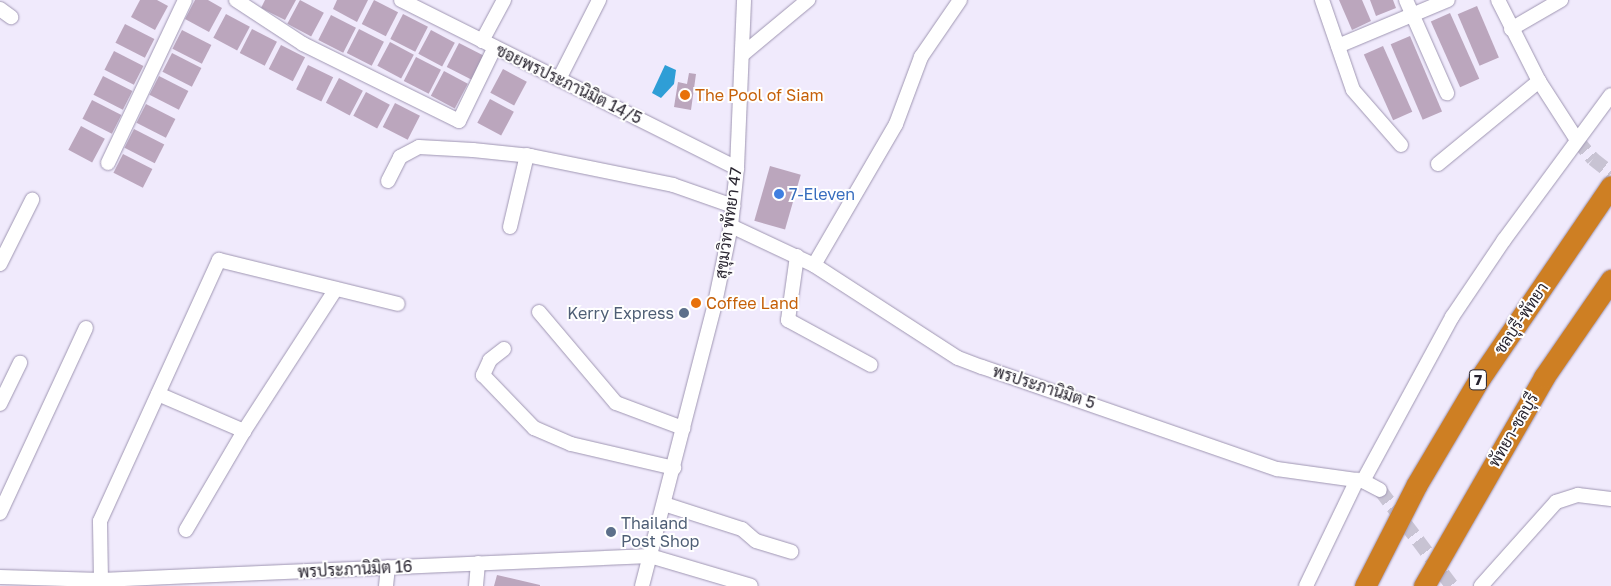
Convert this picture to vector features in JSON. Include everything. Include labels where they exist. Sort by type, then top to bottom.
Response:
[{"type":"highway","name":"ชลบุรี-พัทยา","points":[[1365,586],[1418,484],[1480,378],[1611,186]]},
{"type":"highway","name":"พัทยา-ชลบุรี","points":[[1424,586],[1544,377],[1611,280]]},
{"type":"street","points":[[108,163],[184,0]]},
{"type":"street","points":[[236,0],[303,44],[459,120],[495,47]]},
{"type":"street","name":"ซอยพรประภานิมิต 14/5","points":[[402,0],[482,42],[737,168]]},
{"type":"street","points":[[482,42],[504,0]]},
{"type":"street","points":[[559,79],[599,0]]},
{"type":"street","name":"สุขุมวิท พัทยา 47","points":[[642,586],[674,468],[731,226],[737,168],[744,0]]},
{"type":"street","points":[[743,54],[808,0]]},
{"type":"street","points":[[814,265],[896,124],[921,57],[960,0]]},
{"type":"street","points":[[1322,0],[1354,90],[1401,145]]},
{"type":"street","points":[[1406,0],[1447,93]]},
{"type":"street","points":[[1338,46],[1414,17],[1448,0]]},
{"type":"street","points":[[1498,0],[1511,29],[1539,80],[1577,140]]},
{"type":"street","points":[[1511,29],[1561,0]]},
{"type":"street","points":[[1438,164],[1539,80]]},
{"type":"street","points":[[1306,586],[1360,480],[1452,317],[1577,140],[1611,96]]},
{"type":"street","points":[[388,181],[400,157],[419,147],[526,155],[674,185],[733,206]]},
{"type":"street","points":[[510,227],[526,155]]},
{"type":"street","points":[[0,264],[32,200]]},
{"type":"street","name":"พรประภานิมิต 5","points":[[731,226],[814,265],[958,358],[1277,469],[1360,480],[1380,490]]},
{"type":"street","points":[[796,256],[788,320],[871,365]]},
{"type":"street","points":[[101,580],[100,522],[219,260],[398,304]]},
{"type":"street","points":[[186,530],[244,431],[336,289]]},
{"type":"street","points":[[539,312],[616,403],[683,428]]},
{"type":"street","points":[[0,513],[86,328]]},
{"type":"street","points":[[504,349],[490,360],[483,375],[488,384],[534,428],[571,444],[674,468]]},
{"type":"street","points":[[0,404],[20,362]]},
{"type":"street","points":[[158,394],[244,431]]},
{"type":"street","points":[[1481,586],[1556,502],[1578,495],[1611,499]]},
{"type":"street","points":[[664,504],[742,529],[756,542],[791,552]]},
{"type":"street","name":"พรประภานิมิต 16","points":[[0,577],[101,580],[650,556],[751,586]]},
{"type":"street","points":[[476,586],[478,563]]},
{"type":"street","points":[[386,586],[388,567]]},
{"type":"water","points":[[665,65],[676,70],[674,84],[661,98],[652,93]]},
{"type":"building","points":[[140,0],[157,0],[168,6],[155,30],[131,17]]},
{"type":"building","points":[[195,0],[208,0],[222,8],[209,32],[185,19]]},
{"type":"building","points":[[265,0],[296,0],[285,20],[261,8]]},
{"type":"building","points":[[300,0],[324,13],[311,37],[287,24]]},
{"type":"building","points":[[337,0],[368,0],[357,22],[333,9]]},
{"type":"building","points":[[374,0],[398,12],[386,36],[362,24]]},
{"type":"building","points":[[1339,0],[1362,0],[1371,21],[1352,30]]},
{"type":"building","points":[[1370,0],[1393,0],[1396,8],[1376,16]]},
{"type":"building","points":[[1477,6],[1499,58],[1480,66],[1458,14]]},
{"type":"building","points":[[1450,13],[1479,79],[1460,87],[1431,22]]},
{"type":"building","points":[[226,14],[250,27],[237,51],[213,38]]},
{"type":"building","points":[[403,14],[428,27],[415,52],[390,39]]},
{"type":"building","points":[[331,15],[356,28],[343,53],[318,40]]},
{"type":"building","points":[[125,24],[154,39],[145,58],[115,43]]},
{"type":"building","points":[[252,29],[277,42],[265,66],[240,53]]},
{"type":"building","points":[[359,29],[384,42],[372,66],[347,53]]},
{"type":"building","points":[[182,30],[211,45],[202,64],[172,49]]},
{"type":"building","points":[[431,30],[455,43],[442,67],[418,54]]},
{"type":"building","points":[[1410,36],[1442,111],[1423,120],[1391,44]]},
{"type":"building","points":[[390,42],[414,55],[401,79],[377,66]]},
{"type":"building","points":[[459,43],[484,56],[472,80],[447,67]]},
{"type":"building","points":[[281,45],[305,57],[293,81],[269,69]]},
{"type":"building","points":[[1383,46],[1412,112],[1393,120],[1364,55]]},
{"type":"building","points":[[114,51],[143,66],[134,85],[104,70]]},
{"type":"building","points":[[172,53],[201,68],[192,87],[162,72]]},
{"type":"building","points":[[416,57],[441,70],[429,94],[404,81]]},
{"type":"building","points":[[308,65],[333,77],[321,102],[296,89]]},
{"type":"building","points":[[503,69],[527,82],[514,106],[490,93]]},
{"type":"building","points":[[444,71],[468,84],[455,108],[431,96]]},
{"type":"building","name":"The Pool of Siam","points":[[689,73],[696,74],[691,110],[674,107],[678,82],[687,84]]},
{"type":"building","points":[[103,76],[132,91],[123,110],[93,95]]},
{"type":"building","points":[[159,76],[188,91],[179,110],[149,95]]},
{"type":"building","points":[[339,78],[363,91],[350,115],[326,103]]},
{"type":"building","points":[[366,92],[390,105],[377,129],[353,116]]},
{"type":"building","points":[[490,99],[514,112],[501,136],[477,123]]},
{"type":"building","points":[[92,100],[121,115],[112,134],[82,119]]},
{"type":"building","points":[[395,103],[420,116],[408,140],[383,127]]},
{"type":"building","points":[[146,104],[175,119],[166,138],[136,123]]},
{"type":"building","points":[[81,126],[105,139],[92,163],[68,150]]},
{"type":"building","points":[[134,129],[164,144],[155,163],[124,148]]},
{"type":"building","points":[[123,154],[152,169],[143,188],[113,173]]},
{"type":"building","name":"7-Eleven","points":[[770,166],[801,175],[785,230],[754,221]]},
{"type":"building","points":[[497,575],[540,585],[540,586],[494,586]]},
{"type":"tunnel","points":[[1577,140],[1593,159],[1611,173]]},
{"type":"tunnel","points":[[1380,490],[1452,586]]},
{"type":"place","name":"The Pool of Siam","points":[[685,95]]},
{"type":"place","name":"7-Eleven","points":[[779,194]]},
{"type":"place","name":"Coffee Land","points":[[696,303]]},
{"type":"place","name":"Kerry Express","points":[[684,313]]},
{"type":"place","name":"Thailand Post Shop","points":[[611,532]]}]
